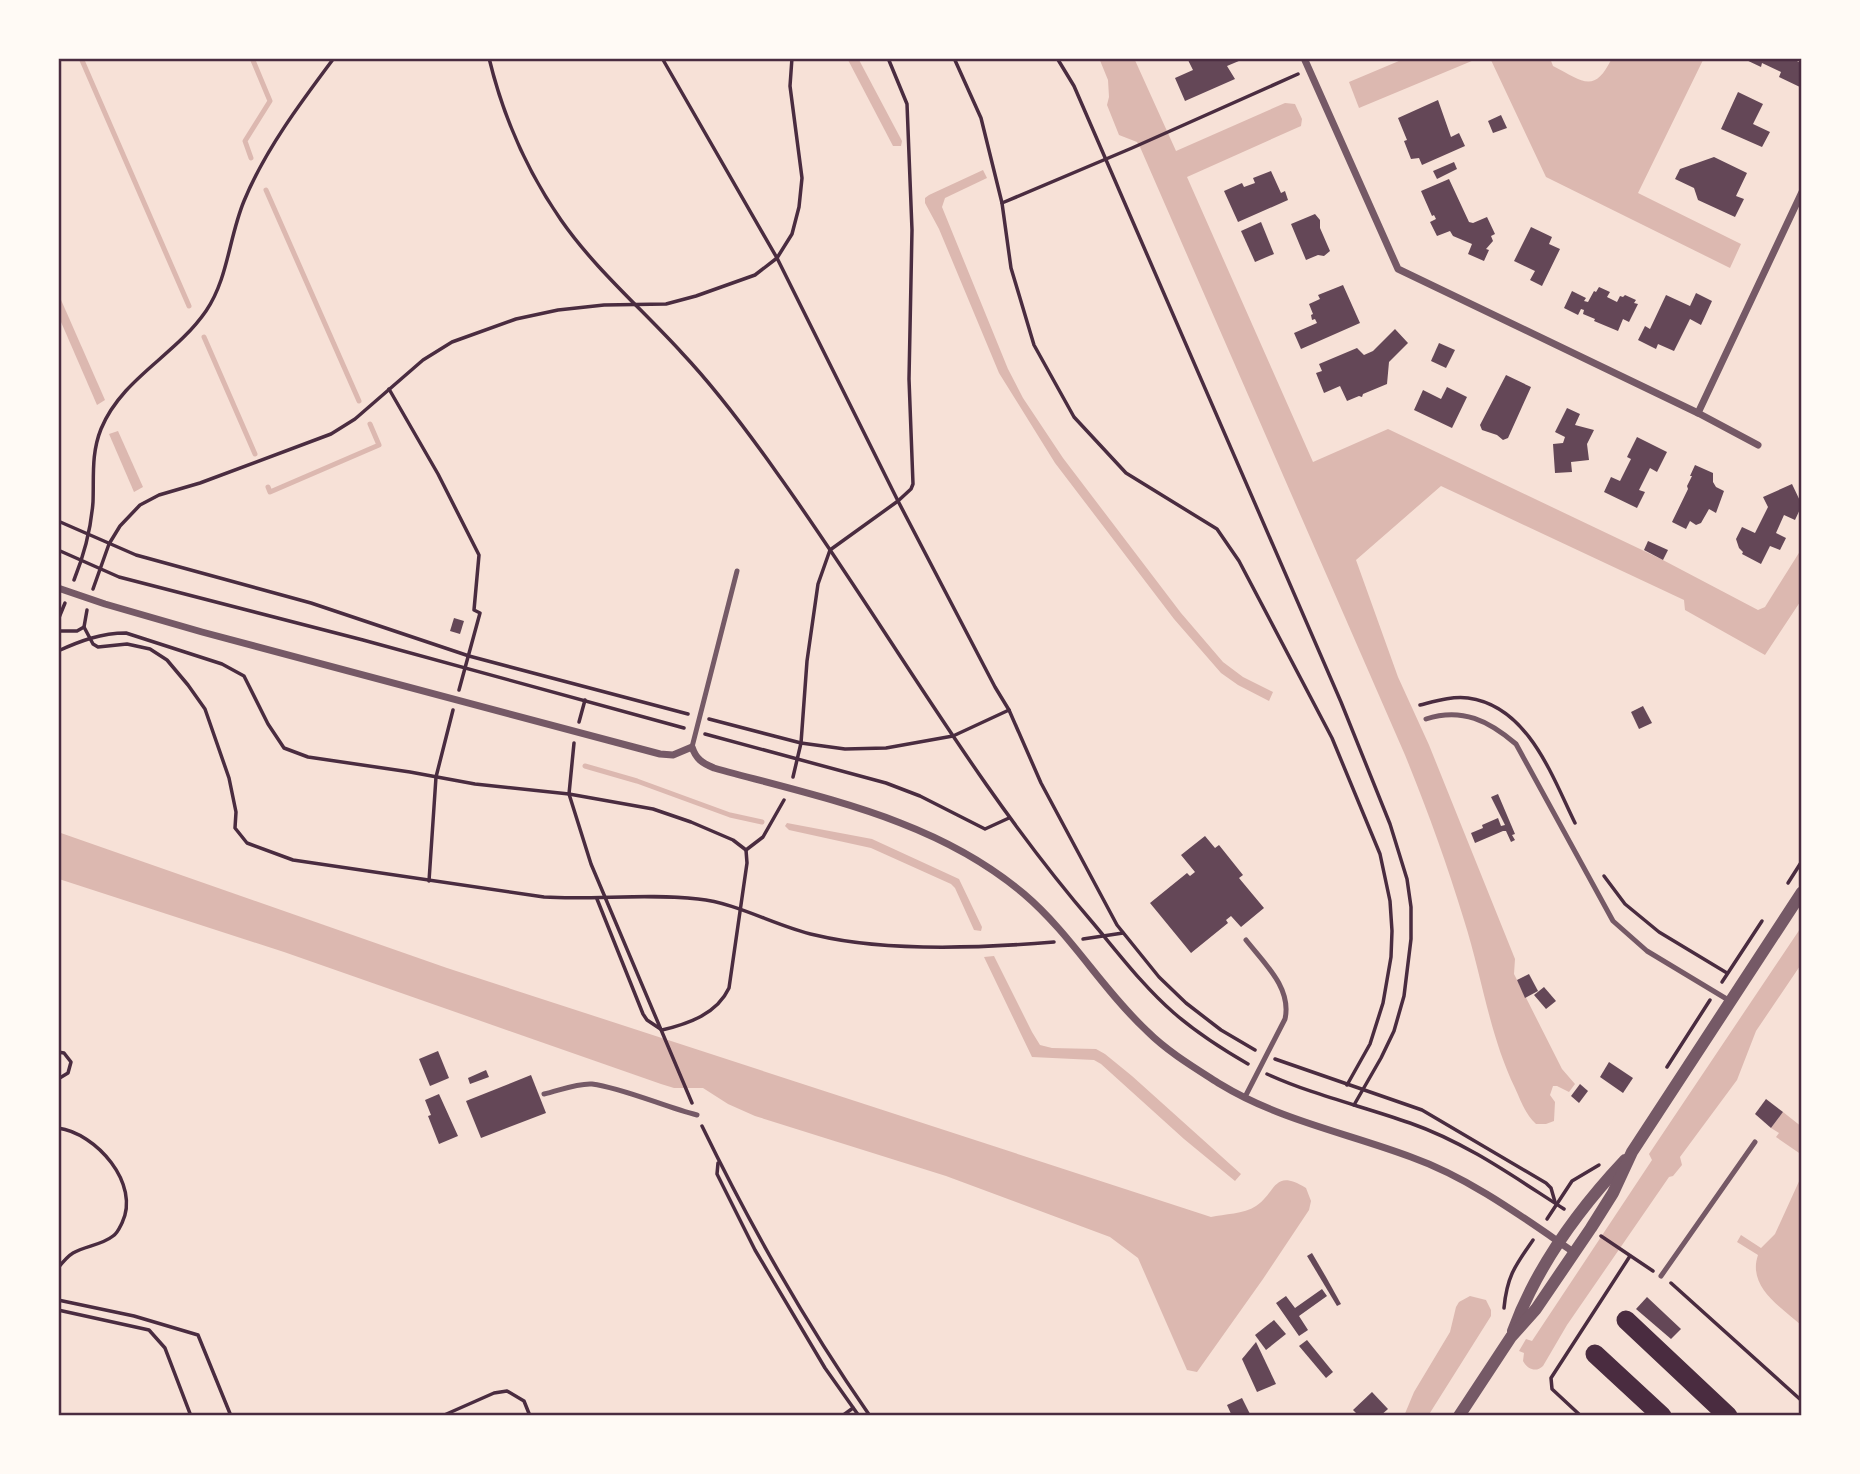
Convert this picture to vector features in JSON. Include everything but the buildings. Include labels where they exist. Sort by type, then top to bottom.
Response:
[{"type":"highway","points":[[1626,1320],[1728,1416]]},
{"type":"highway","points":[[1595,1354],[1662,1416]]},
{"type":"street","points":[[1304,58],[1398,269],[1698,413],[1758,445]]},
{"type":"street","points":[[1698,413],[1802,192]]},
{"type":"street","points":[[58,588],[190,628],[660,754],[673,755],[692,747],[695,757],[703,764],[869,811],[940,838],[987,866],[1024,894],[1053,921],[1147,1031],[1181,1059],[1245,1097],[1311,1125],[1414,1157],[1461,1180],[1575,1253]]},
{"type":"street","points":[[1460,1416],[1511,1337],[1536,1309],[1575,1253],[1613,1193],[1632,1152],[1802,892]]},
{"type":"street","points":[[1511,1337],[1525,1299],[1560,1242],[1596,1191],[1632,1152]]},
{"type":"lane","points":[[692,747],[737,571]]},
{"type":"lane","points":[[1426,719],[1459,714],[1480,719],[1497,728],[1516,744],[1613,920],[1647,951],[1730,1001]]},
{"type":"lane","points":[[1245,1097],[1285,1019],[1286,1001],[1274,976],[1246,940]]},
{"type":"lane","points":[[544,1094],[589,1084],[697,1115]]},
{"type":"lane","points":[[1661,1276],[1755,1142]]},
{"type":"path","points":[[81,561],[93,503],[92,466],[95,443],[107,415],[117,398],[205,312],[226,265],[244,201],[272,149],[334,58]]},
{"type":"path","points":[[489,58],[509,125],[537,182],[562,222],[636,306],[684,355],[732,412],[830,550],[1009,818],[1067,893],[1172,1012],[1227,1052],[1258,1070],[1282,1081],[1410,1123],[1474,1151],[1556,1204]]},
{"type":"path","points":[[662,58],[777,258],[898,501],[988,676],[1009,710],[1041,783],[1117,925],[1159,977],[1186,1003],[1221,1030],[1266,1055],[1347,1086],[1423,1110],[1546,1183],[1551,1188],[1556,1204]]},
{"type":"path","points":[[109,544],[120,526],[140,505],[159,495],[200,483],[331,434],[355,419],[423,360],[452,342],[516,319],[558,310],[604,305],[666,304],[755,275],[777,258],[792,234],[799,207],[802,178],[790,86],[792,58]]},
{"type":"path","points":[[746,850],[763,837],[790,788],[801,743],[807,661],[818,584],[830,550],[898,501],[913,484],[909,379],[912,230],[907,104],[888,58]]},
{"type":"path","points":[[954,58],[981,118],[1002,203],[1011,268],[1034,345],[1074,417],[1126,473],[1217,529],[1239,561],[1332,738],[1370,829],[1387,882],[1392,931],[1391,957],[1383,1003],[1370,1044],[1347,1086]]},
{"type":"path","points":[[1057,58],[1074,86],[1353,731],[1390,824],[1407,879],[1411,907],[1411,939],[1404,996],[1394,1031],[1354,1105]]},
{"type":"path","points":[[1002,203],[1309,69]]},
{"type":"path","points":[[389,389],[438,474],[479,555],[474,610],[480,613],[436,777],[429,881]]},
{"type":"path","points":[[58,521],[136,555],[311,603],[469,656]]},
{"type":"path","points":[[58,550],[120,577],[886,783],[920,796],[985,829],[1009,818]]},
{"type":"path","points":[[58,631],[77,631],[84,628],[93,644],[98,647],[127,644],[150,649],[167,660],[205,709],[229,778],[236,812],[235,828],[247,843],[293,860],[544,897],[698,899],[723,903],[789,929],[852,942],[911,946],[995,946],[1070,941],[1124,933]]},
{"type":"path","points":[[58,648],[111,633],[126,634],[222,664],[244,676],[268,724],[284,748],[309,757],[475,784],[569,794],[653,809],[733,840],[746,850],[747,863],[729,988],[724,998],[697,1019],[662,1030]]},
{"type":"path","points":[[1420,705],[1444,699],[1467,698],[1504,713],[1521,727],[1539,752],[1580,833]]},
{"type":"path","points":[[585,700],[576,731],[569,794],[591,864],[691,1098]]},
{"type":"path","points":[[953,736],[1009,710]]},
{"type":"path","points":[[1787,884],[1802,861]]},
{"type":"path","points":[[1598,869],[1625,904],[1660,933],[1727,973]]},
{"type":"path","points":[[597,899],[643,1014],[662,1030]]},
{"type":"path","points":[[1665,1069],[1765,917]]},
{"type":"path","points":[[58,1052],[64,1053],[71,1062],[68,1073],[58,1079]]},
{"type":"path","points":[[697,1115],[718,1161],[785,1284],[831,1361],[870,1416]]},
{"type":"path","points":[[58,1128],[89,1139],[107,1156],[120,1177],[127,1205],[123,1221],[114,1236],[73,1253],[58,1268]]},
{"type":"path","points":[[1502,1316],[1511,1273],[1556,1204],[1572,1181],[1606,1157]]},
{"type":"path","points":[[718,1161],[717,1174],[755,1250],[825,1368],[859,1416]]},
{"type":"path","points":[[1596,1233],[1672,1283],[1802,1401]]},
{"type":"path","points":[[58,1300],[134,1316],[198,1335],[231,1416]]},
{"type":"path","points":[[58,1310],[149,1331],[165,1348],[191,1416]]},
{"type":"path","points":[[442,1416],[494,1393],[508,1391],[524,1401],[530,1416]]},
{"type":"path","points":[[842,1416],[853,1408]]},
{"type":"shaded area","points":[[847,58],[858,58],[902,141],[901,146],[893,146]]},
{"type":"shaded area","points":[[1099,58],[1134,58],[1176,151],[1285,103],[1295,104],[1302,119],[1301,126],[1187,177],[1313,462],[1388,429],[1661,559],[1758,610],[1765,607],[1802,548],[1802,599],[1765,655],[1685,610],[1684,600],[1441,486],[1356,560],[1398,677],[1429,745],[1515,959],[1514,974],[1562,1069],[1575,1084],[1569,1092],[1553,1086],[1550,1095],[1555,1102],[1554,1121],[1536,1124],[1532,1120],[1506,1068],[1457,899],[1405,755],[1140,147],[1137,142],[1119,135],[1107,105],[1108,80]]},
{"type":"shaded area","points":[[1406,58],[1479,58],[1359,108],[1349,82]]},
{"type":"shaded area","points":[[1490,58],[1550,58],[1553,66],[1587,82],[1599,77],[1612,58],[1704,58],[1638,193],[1741,244],[1730,268],[1546,177]]},
{"type":"shaded area","points":[[983,170],[987,178],[945,198],[942,207],[1008,369],[1023,398],[1063,458],[1181,613],[1223,662],[1243,677],[1273,692],[1269,701],[1221,673],[1174,619],[1055,463],[999,373],[939,229],[925,203],[925,198],[929,195]]},
{"type":"shaded area","points":[[58,293],[105,400],[97,405],[58,315]]},
{"type":"shaded area","points":[[118,431],[143,487],[134,492],[109,434]]},
{"type":"shaded area","points":[[787,823],[872,839],[959,879],[982,927],[981,931],[974,930],[951,884],[871,848],[789,830],[785,826]]},
{"type":"shaded area","points":[[58,832],[447,968],[1211,1217],[1251,1209],[1263,1200],[1276,1184],[1287,1180],[1306,1188],[1311,1201],[1309,1210],[1197,1372],[1187,1370],[1138,1258],[1110,1237],[946,1176],[755,1116],[728,1104],[703,1088],[674,1088],[661,1084],[284,952],[58,879]]},
{"type":"shaded area","points":[[1802,926],[1802,963],[1756,1031],[1737,1080],[1680,1157],[1682,1165],[1669,1177],[1567,1325],[1543,1366],[1535,1370],[1529,1368],[1523,1361],[1524,1353],[1519,1351],[1526,1339],[1532,1341],[1652,1160],[1649,1154]]},
{"type":"shaded area","points":[[994,956],[1040,1045],[1052,1048],[1096,1049],[1105,1054],[1241,1174],[1235,1181],[1101,1064],[1094,1060],[1032,1057],[984,957]]},
{"type":"shaded area","points":[[1783,1112],[1802,1127],[1802,1155],[1776,1137],[1779,1133],[1771,1128]]},
{"type":"shaded area","points":[[1802,1155],[1802,1326],[1776,1304],[1762,1287],[1757,1277],[1758,1255],[1737,1242],[1741,1235],[1761,1248],[1775,1234],[1801,1177]]},
{"type":"shaded area","points":[[1470,1296],[1486,1300],[1491,1316],[1428,1416],[1404,1416],[1414,1392],[1450,1332],[1456,1307]]},
{"type":"waterway","points":[[81,58],[189,306]]},
{"type":"waterway","points":[[251,158],[245,141],[270,101],[252,58]]},
{"type":"waterway","points":[[266,190],[359,401]]},
{"type":"waterway","points":[[204,337],[255,454]]},
{"type":"waterway","points":[[268,487],[270,492],[379,445],[370,424]]},
{"type":"waterway","points":[[585,766],[637,781],[730,815],[762,822]]}]
